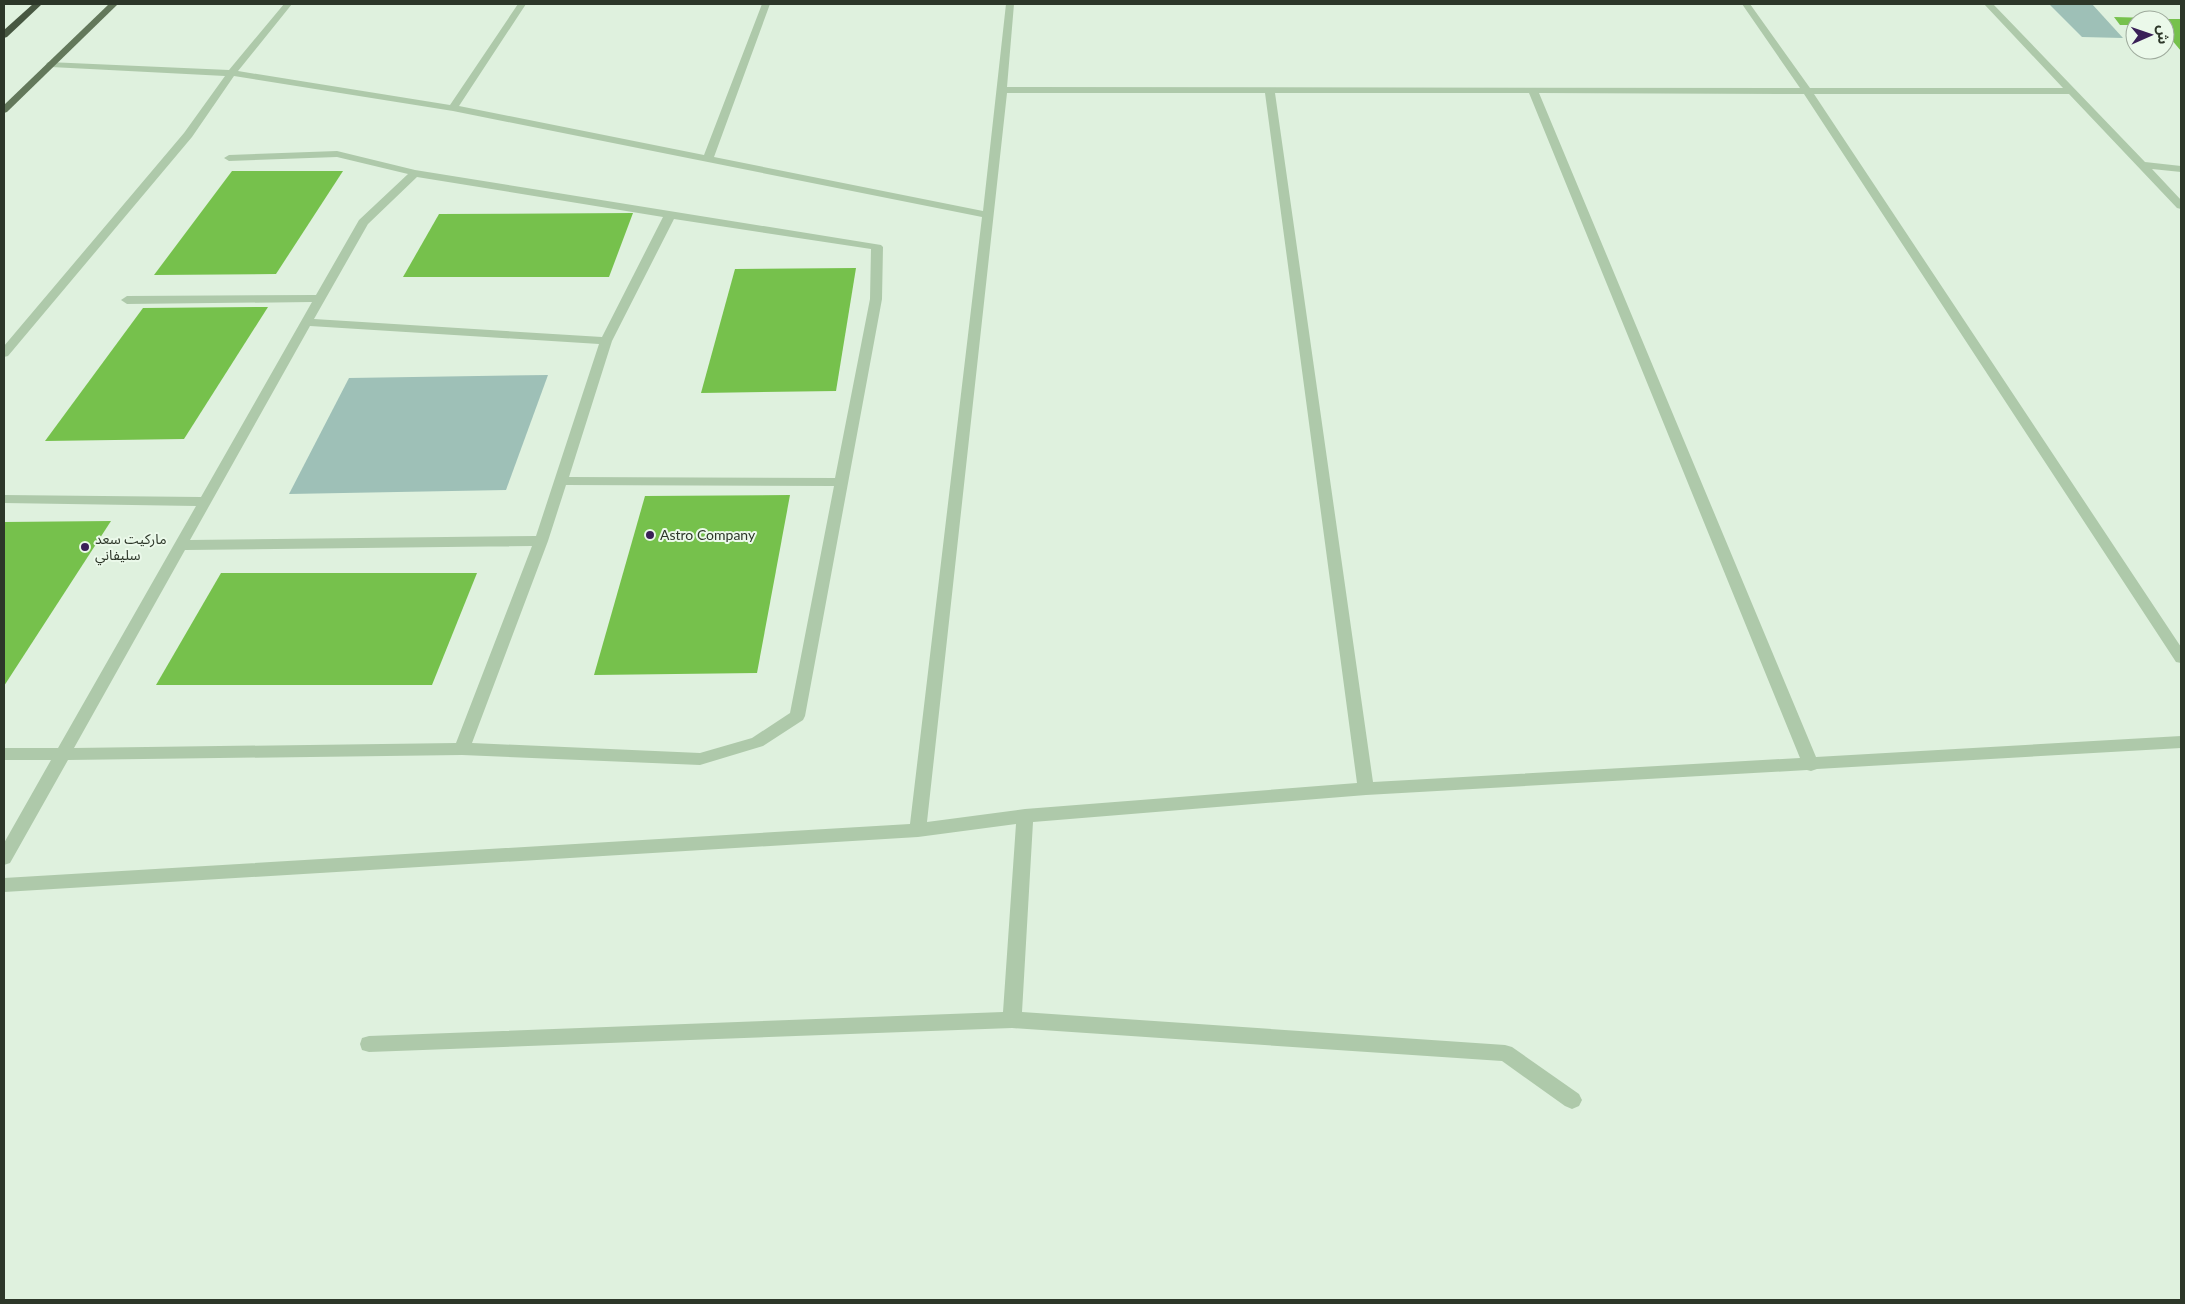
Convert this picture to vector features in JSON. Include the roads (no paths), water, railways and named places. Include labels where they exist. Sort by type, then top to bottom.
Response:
[{"type":"highway","points":[[4,35],[38,4]]},
{"type":"main road","points":[[4,110],[114,4]]},
{"type":"street","points":[[4,353],[188,135],[232,73],[288,4]]},
{"type":"street","points":[[453,108],[522,4]]},
{"type":"street","points":[[708,159],[766,4]]},
{"type":"street","points":[[918,830],[1002,90],[1010,4]]},
{"type":"street","points":[[1746,4],[1807,91],[2181,658]]},
{"type":"street","points":[[1988,4],[2181,206]]},
{"type":"street","points":[[52,64],[232,73],[453,108],[987,215]]},
{"type":"street","points":[[1002,90],[2071,91]]},
{"type":"street","points":[[1270,90],[1366,789]]},
{"type":"street","points":[[1532,91],[1811,765]]},
{"type":"street","points":[[4,754],[462,749],[700,759],[757,742],[797,716],[876,299],[877,247],[415,173],[337,154],[229,158]]},
{"type":"street","points":[[2142,165],[2181,169]]},
{"type":"street","points":[[4,858],[363,222],[415,173]]},
{"type":"street","points":[[462,749],[541,541],[606,341],[670,215]]},
{"type":"street","points":[[127,300],[320,298]]},
{"type":"street","points":[[307,322],[606,341]]},
{"type":"street","points":[[561,481],[842,482]]},
{"type":"street","points":[[4,499],[206,502]]},
{"type":"street","points":[[182,544],[541,541]]},
{"type":"street","points":[[4,885],[918,830],[1025,816],[1366,789],[1811,765],[2181,742]]},
{"type":"street","points":[[1012,1020],[1025,816]]},
{"type":"street","points":[[369,1044],[1012,1020],[1505,1052],[1572,1100]]},
{"type":"place","name":"Astro Company","points":[[650,535]]},
{"type":"place","name":"ماركيت سعد سليفاني","points":[[85,547]]}]
